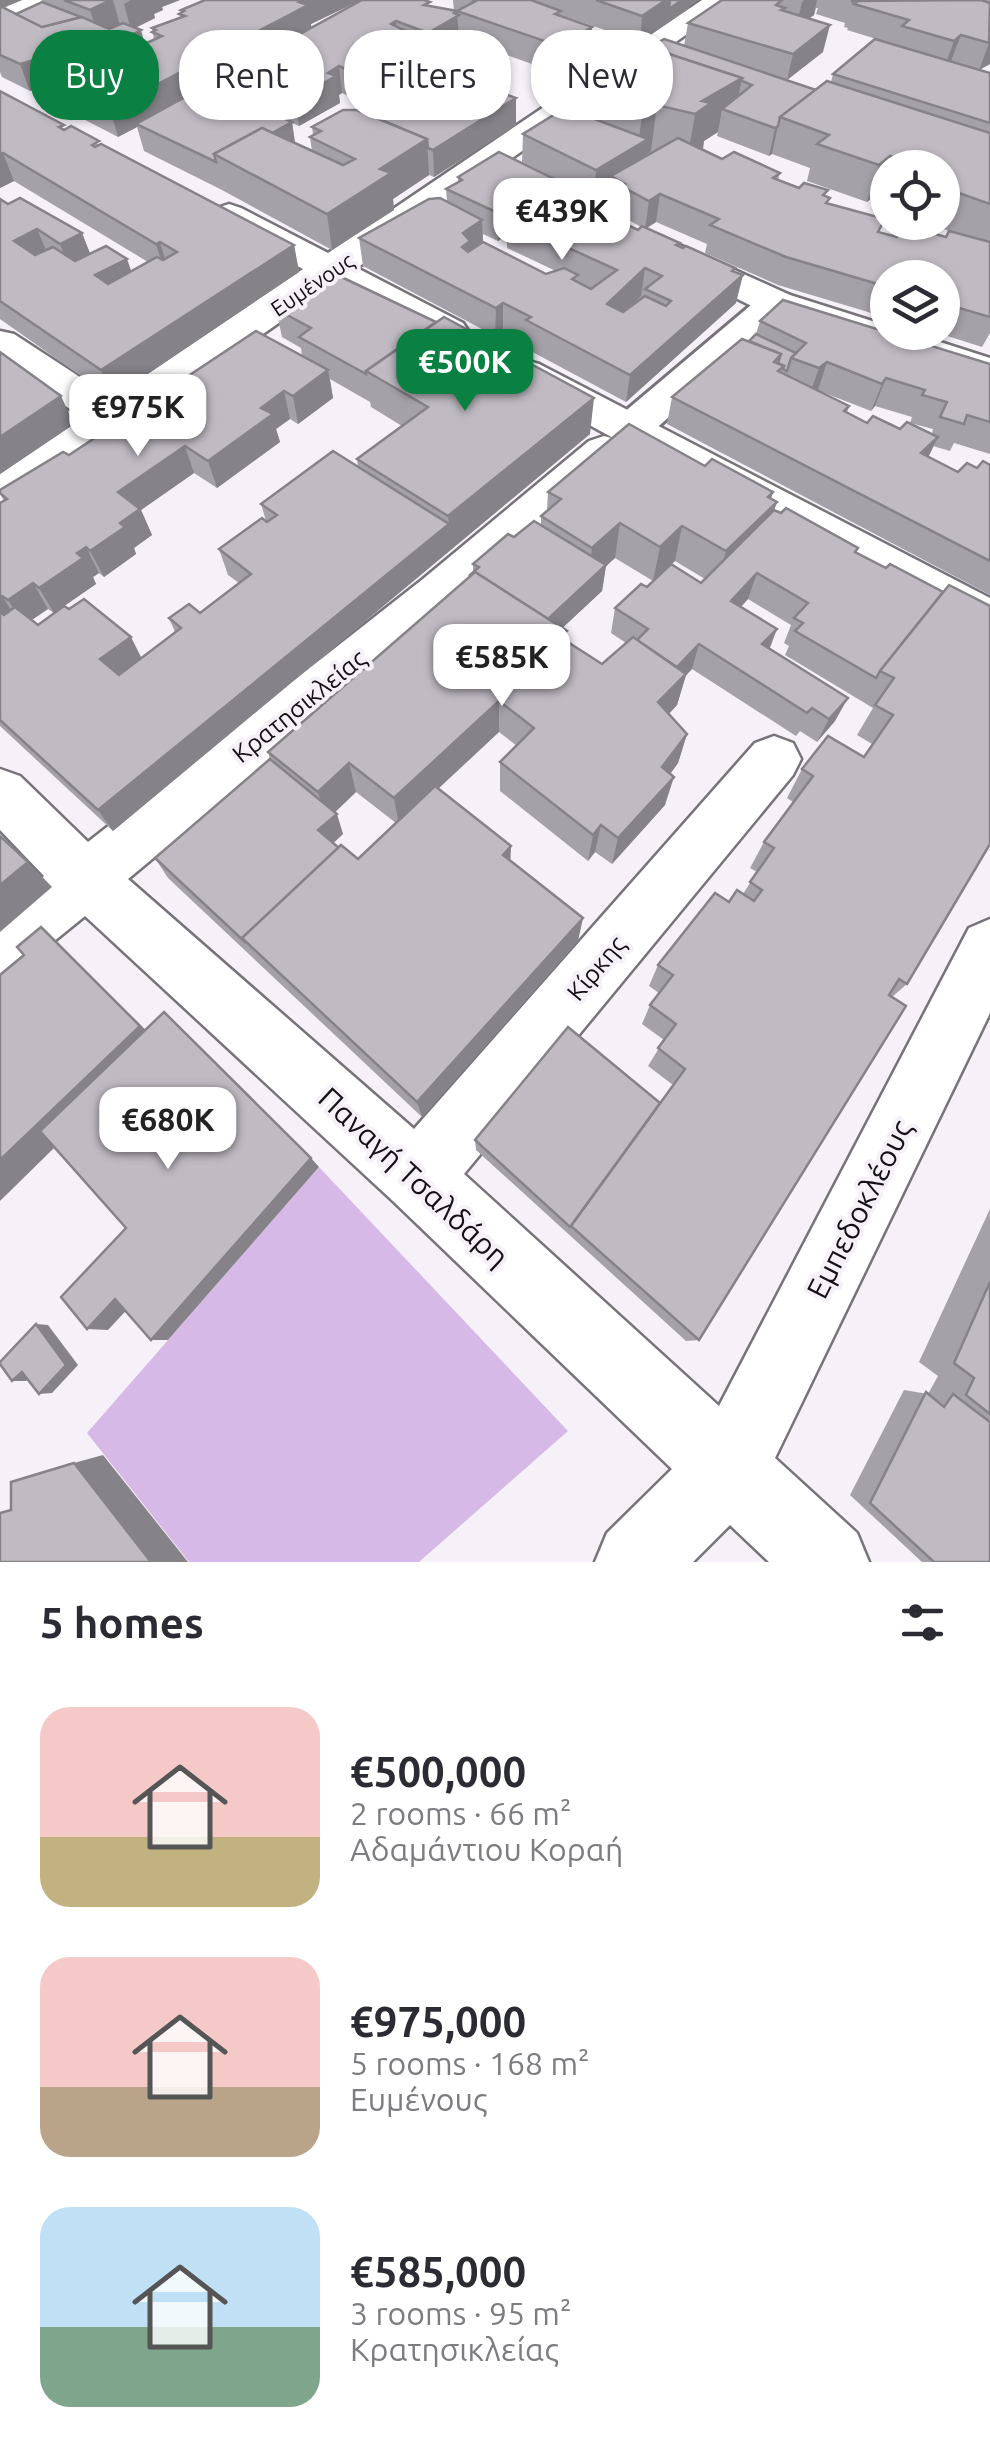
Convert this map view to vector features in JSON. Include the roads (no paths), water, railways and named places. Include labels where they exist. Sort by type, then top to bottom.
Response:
[{"type":"street","points":[[0,16],[37,0]]},
{"type":"street","name":"Ευμένους","points":[[673,34],[721,0]]},
{"type":"street","points":[[673,62],[683,65]]},
{"type":"street","name":"Ευμένους","points":[[0,496],[549,120]]},
{"type":"street","points":[[488,162],[522,179]]},
{"type":"street","points":[[197,198],[990,621]]},
{"type":"street","points":[[640,237],[776,303],[990,372]]},
{"type":"street","name":"Κρατησικλείας","points":[[0,948],[440,592],[776,303]]},
{"type":"street","points":[[0,343],[114,420]]},
{"type":"street","name":"Κίρκης","points":[[417,1178],[774,759]]},
{"type":"street","name":"Παναγή Τσαλδάρη","points":[[0,793],[85,878],[417,1178],[828,1562]]},
{"type":"street","name":"Εμπεδοκλέους","points":[[636,1562],[728,1470],[990,948]]}]
